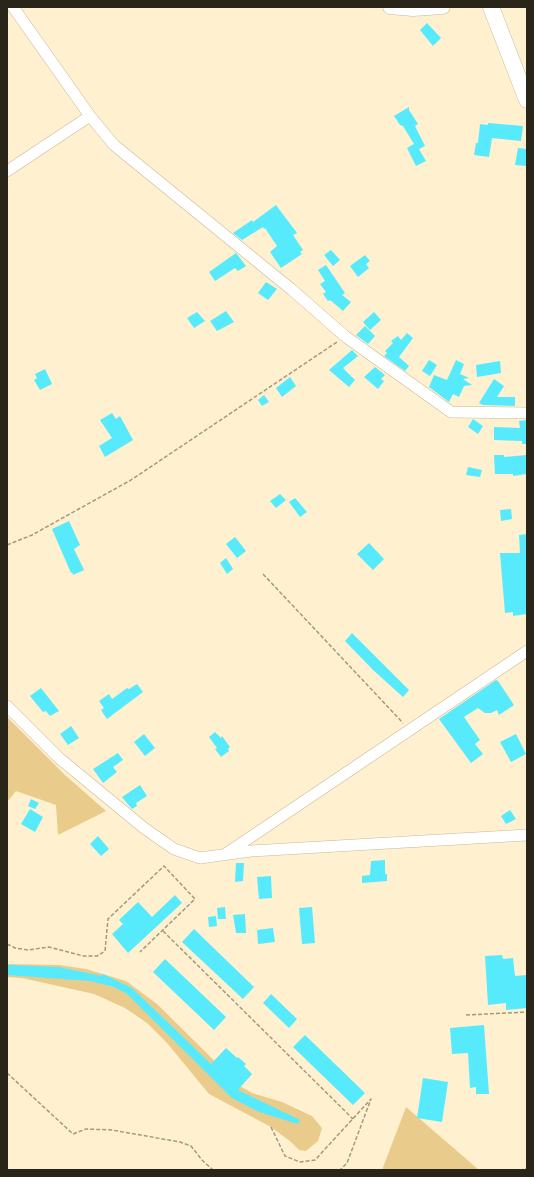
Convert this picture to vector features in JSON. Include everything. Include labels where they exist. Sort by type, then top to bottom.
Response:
[{"type":"main road","points":[[491,7],[527,100]]},
{"type":"street","points":[[13,7],[90,116],[114,145],[346,337],[451,412],[527,413]]},
{"type":"street","points":[[390,7],[413,9],[443,7]]},
{"type":"street","points":[[7,171],[90,116]]},
{"type":"street","points":[[225,854],[527,651]]},
{"type":"street","points":[[7,706],[59,758],[164,843],[174,849],[200,858],[251,851],[527,835]]},
{"type":"path","points":[[7,545],[32,535],[131,480],[346,337]]},
{"type":"path","points":[[263,574],[410,730]]},
{"type":"path","points":[[7,944],[15,948],[28,950],[49,947],[83,956],[97,956],[105,951],[108,919],[164,866],[195,899],[140,952]]},
{"type":"path","points":[[162,931],[353,1119]]},
{"type":"path","points":[[466,1015],[527,1012]]},
{"type":"path","points":[[7,1073],[73,1134],[86,1129],[112,1130],[180,1142],[191,1146],[202,1160],[213,1170]]},
{"type":"path","points":[[271,1127],[285,1156],[300,1162],[315,1160],[371,1099],[347,1163],[340,1170]]},
{"type":"path","points":[[519,1170],[527,1170]]},
{"type":"shaded area","points":[[7,717],[65,775],[106,811],[58,835],[56,805],[16,791],[7,802]]},
{"type":"shaded area","points":[[7,964],[59,965],[86,969],[126,981],[157,1004],[240,1086],[252,1093],[282,1102],[312,1116],[322,1128],[318,1141],[306,1151],[299,1150],[271,1127],[209,1094],[167,1043],[147,1023],[125,1008],[94,994],[22,978],[7,977]]},
{"type":"shaded area","points":[[406,1107],[479,1170],[382,1170]]},
{"type":"building","points":[[427,23],[441,38],[433,46],[420,30]]},
{"type":"building","points":[[409,107],[409,110],[418,124],[415,126],[425,146],[419,149],[426,161],[416,166],[407,148],[414,144],[403,126],[400,125],[394,116]]},
{"type":"building","points":[[488,123],[523,126],[521,141],[492,138],[489,157],[474,155],[476,143],[478,143],[480,124],[488,125]]},
{"type":"building","points":[[518,148],[527,149],[527,166],[515,165]]},
{"type":"building","points":[[276,205],[297,233],[293,235],[303,250],[300,252],[302,254],[281,268],[270,252],[277,246],[265,228],[264,229],[263,227],[242,240],[233,233],[252,220],[253,222]]},
{"type":"building","points":[[331,250],[340,260],[333,266],[324,255]]},
{"type":"building","points":[[236,253],[246,266],[238,271],[235,268],[215,281],[209,272]]},
{"type":"building","points":[[365,255],[370,261],[366,264],[369,268],[358,277],[350,266]]},
{"type":"building","points":[[326,265],[345,293],[342,295],[351,302],[343,311],[330,300],[328,301],[323,294],[326,292],[320,284],[325,281],[318,270]]},
{"type":"building","points":[[266,282],[277,289],[268,300],[258,293]]},
{"type":"building","points":[[226,311],[234,322],[217,331],[210,321]]},
{"type":"building","points":[[197,312],[205,321],[194,328],[187,318]]},
{"type":"building","points":[[374,312],[381,320],[370,330],[363,322]]},
{"type":"building","points":[[365,326],[375,336],[368,344],[356,335]]},
{"type":"building","points":[[407,333],[413,338],[399,357],[409,366],[405,371],[384,356],[387,353],[385,351],[393,343],[391,341],[398,336],[401,340]]},
{"type":"building","points":[[352,350],[358,356],[343,368],[355,380],[349,387],[329,370]]},
{"type":"building","points":[[429,360],[437,365],[430,376],[422,371]]},
{"type":"building","points":[[456,360],[464,364],[460,374],[469,378],[463,379],[472,385],[464,386],[459,397],[453,394],[449,402],[429,387],[434,375],[447,380]]},
{"type":"building","points":[[500,361],[501,373],[477,377],[476,365]]},
{"type":"building","points":[[375,367],[385,375],[381,379],[384,381],[378,389],[364,377]]},
{"type":"building","points":[[45,369],[52,384],[40,390],[34,380],[37,378],[35,374]]},
{"type":"building","points":[[290,377],[296,386],[282,397],[276,388]]},
{"type":"building","points":[[494,379],[504,386],[497,397],[515,397],[515,406],[483,405],[479,403]]},
{"type":"building","points":[[264,395],[269,402],[262,406],[258,400]]},
{"type":"building","points":[[112,413],[116,419],[120,416],[133,440],[105,457],[99,446],[112,438],[100,420]]},
{"type":"building","points":[[473,419],[483,426],[478,434],[468,427]]},
{"type":"building","points":[[527,420],[527,444],[522,444],[522,441],[494,440],[494,427],[520,428],[519,421]]},
{"type":"building","points":[[494,455],[504,455],[504,457],[527,455],[527,474],[513,476],[513,474],[495,474]]},
{"type":"building","points":[[468,467],[482,470],[480,477],[466,475]]},
{"type":"building","points":[[280,494],[286,500],[276,508],[270,501]]},
{"type":"building","points":[[295,498],[307,512],[300,517],[289,502]]},
{"type":"building","points":[[511,509],[512,519],[501,521],[500,510]]},
{"type":"building","points":[[69,521],[80,545],[74,549],[84,570],[73,575],[52,529]]},
{"type":"building","points":[[527,534],[527,614],[513,616],[513,612],[505,613],[500,553],[520,553],[519,535]]},
{"type":"building","points":[[235,537],[246,551],[237,558],[226,544]]},
{"type":"building","points":[[369,543],[384,559],[373,570],[357,554]]},
{"type":"building","points":[[226,558],[233,569],[227,574],[220,563]]},
{"type":"building","points":[[352,633],[409,690],[403,697],[373,670],[345,641]]},
{"type":"building","points":[[496,680],[514,705],[499,715],[497,710],[491,713],[485,713],[478,708],[464,717],[480,740],[475,744],[483,754],[471,763],[439,719]]},
{"type":"building","points":[[137,684],[143,692],[107,719],[101,710],[104,708],[99,701],[109,694],[112,699],[127,688],[129,689]]},
{"type":"building","points":[[41,688],[59,711],[50,716],[46,711],[43,712],[30,696]]},
{"type":"building","points":[[71,726],[79,738],[68,745],[60,734]]},
{"type":"building","points":[[215,732],[221,738],[222,736],[230,747],[228,749],[229,751],[221,757],[215,749],[217,748],[209,737]]},
{"type":"building","points":[[144,734],[155,748],[145,756],[134,742]]},
{"type":"building","points":[[516,734],[526,754],[511,762],[500,742]]},
{"type":"building","points":[[118,753],[123,760],[113,767],[117,772],[103,783],[93,769]]},
{"type":"building","points":[[140,785],[147,796],[136,803],[137,806],[132,809],[122,797]]},
{"type":"building","points":[[31,799],[39,803],[35,809],[28,806]]},
{"type":"building","points":[[30,809],[43,817],[35,832],[21,824]]},
{"type":"building","points":[[510,810],[516,819],[506,824],[501,816]]},
{"type":"building","points":[[98,836],[109,849],[101,856],[90,844]]},
{"type":"building","points":[[385,860],[385,874],[387,874],[387,881],[362,883],[362,876],[370,875],[371,861]]},
{"type":"building","points":[[236,863],[244,863],[243,881],[235,882]]},
{"type":"building","points":[[271,876],[272,898],[259,899],[257,877]]},
{"type":"building","points":[[175,895],[182,903],[128,953],[112,934],[123,924],[119,920],[138,902],[152,917]]},
{"type":"building","points":[[225,907],[226,919],[218,919],[217,908]]},
{"type":"building","points":[[312,907],[315,943],[302,944],[299,908]]},
{"type":"building","points":[[245,914],[246,933],[236,933],[233,915]]},
{"type":"building","points":[[216,916],[217,926],[209,927],[208,917]]},
{"type":"building","points":[[273,928],[275,942],[258,944],[257,930]]},
{"type":"building","points":[[194,929],[254,987],[243,999],[182,942]]},
{"type":"building","points":[[502,955],[503,959],[513,958],[515,976],[527,975],[527,1008],[506,1010],[506,1003],[488,1005],[485,956]]},
{"type":"building","points":[[165,959],[226,1017],[214,1030],[153,972]]},
{"type":"building","points":[[7,965],[59,967],[102,976],[103,974],[132,988],[211,1064],[226,1048],[237,1058],[238,1057],[246,1064],[244,1066],[252,1074],[238,1090],[300,1120],[298,1124],[259,1112],[232,1098],[127,994],[114,987],[90,981],[7,975]]},
{"type":"building","points":[[271,994],[297,1019],[289,1028],[263,1003]]},
{"type":"building","points":[[484,1025],[489,1094],[476,1094],[476,1087],[470,1088],[468,1053],[452,1054],[450,1028]]},
{"type":"building","points":[[305,1035],[365,1093],[353,1105],[293,1047]]},
{"type":"building","points":[[423,1078],[448,1082],[442,1122],[417,1118]]}]
